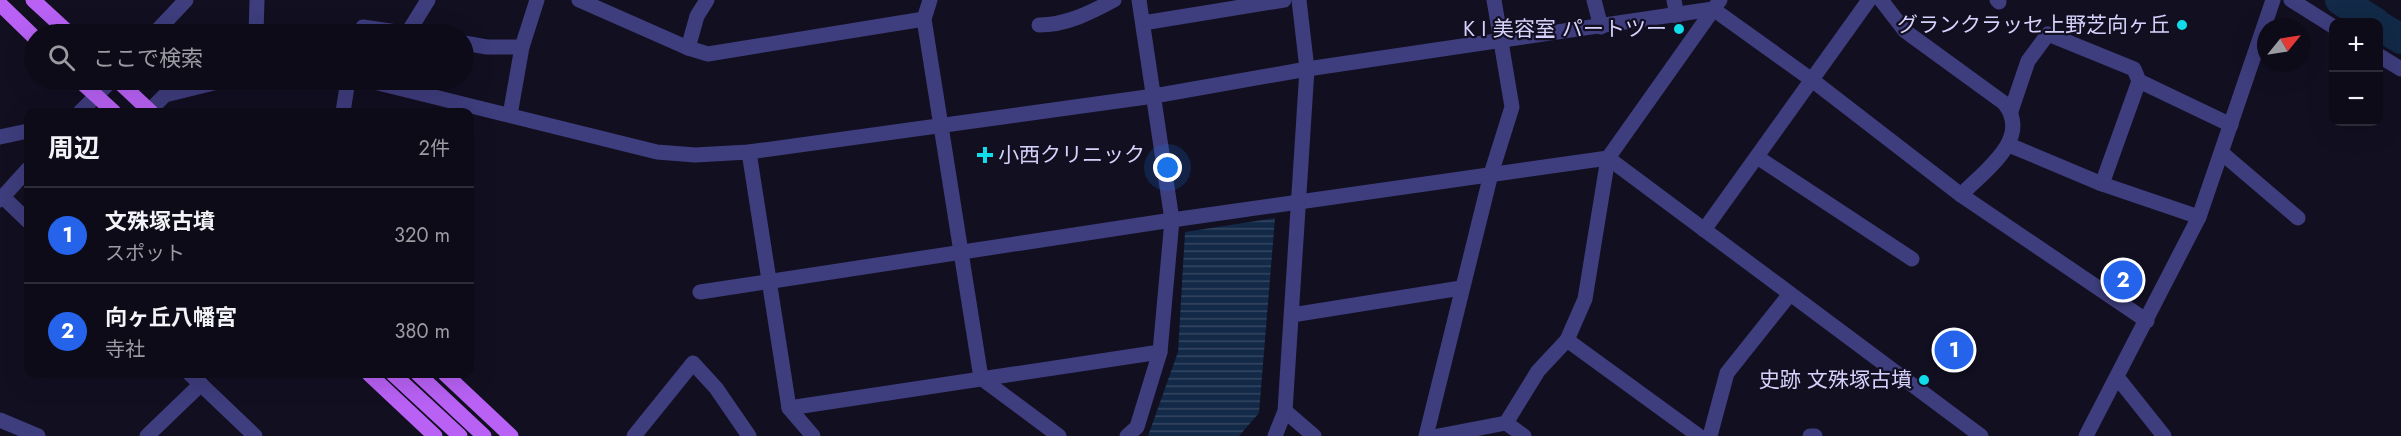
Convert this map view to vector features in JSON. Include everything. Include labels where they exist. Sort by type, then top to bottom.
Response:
[{"type":"main road","points":[[33,0],[59,24]]},
{"type":"main road","points":[[0,4],[24,27]]},
{"type":"main road","points":[[90,90],[110,108]]},
{"type":"main road","points":[[127,90],[146,108]]},
{"type":"main road","points":[[373,378],[435,436]]},
{"type":"main road","points":[[397,378],[460,436]]},
{"type":"main road","points":[[422,378],[484,436]]},
{"type":"main road","points":[[449,378],[511,436]]},
{"type":"street","points":[[163,24],[186,0]]},
{"type":"street","points":[[256,24],[257,0]]},
{"type":"street","points":[[414,24],[428,0]]},
{"type":"street","points":[[510,115],[522,47],[537,0]]},
{"type":"street","points":[[579,0],[688,48],[708,54],[924,20]]},
{"type":"street","points":[[688,48],[697,16],[708,0]]},
{"type":"street","points":[[930,0],[924,20],[981,378],[1051,434]]},
{"type":"street","points":[[1039,25],[1055,25],[1090,13],[1114,0]]},
{"type":"street","points":[[1126,436],[1137,427],[1160,352],[1172,220],[1139,0]]},
{"type":"street","points":[[1143,23],[1284,0]]},
{"type":"street","points":[[1275,436],[1285,411],[1300,201],[1307,69],[1299,0]]},
{"type":"street","points":[[1426,436],[1461,288],[1491,174],[1512,107],[1494,0]]},
{"type":"street","points":[[1594,0],[1601,27]]},
{"type":"street","points":[[1674,0],[1677,16]]},
{"type":"street","points":[[1704,230],[1869,0]]},
{"type":"street","points":[[1881,0],[1905,31],[2004,103],[2011,111],[2015,122],[2009,145],[1960,195]]},
{"type":"street","points":[[2086,436],[2199,217],[2223,154],[2273,0]]},
{"type":"street","points":[[2291,0],[2329,24]]},
{"type":"street","points":[[407,90],[657,152],[695,155],[749,152],[1154,96],[1307,69],[1677,16],[1717,5]]},
{"type":"street","points":[[1717,5],[1960,195],[2147,321]]},
{"type":"street","points":[[1506,423],[1538,371],[1567,340],[1585,299],[1608,158],[1717,5]]},
{"type":"street","points":[[2011,111],[2028,61],[2048,34],[2134,69],[2139,81],[2231,125]]},
{"type":"street","points":[[474,45],[522,47]]},
{"type":"street","points":[[2383,58],[2401,69]]},
{"type":"street","points":[[2102,184],[2139,81]]},
{"type":"street","points":[[84,108],[102,90]]},
{"type":"street","points":[[154,108],[165,95],[185,90]]},
{"type":"street","points":[[344,108],[346,90]]},
{"type":"street","points":[[0,137],[24,132]]},
{"type":"street","points":[[2009,145],[2102,184],[2199,217]]},
{"type":"street","points":[[749,152],[789,408],[813,436]]},
{"type":"street","points":[[2223,154],[2298,218]]},
{"type":"street","points":[[1757,157],[1912,259]]},
{"type":"street","points":[[700,292],[1300,201],[1608,158],[1858,342],[1981,436]]},
{"type":"street","points":[[24,173],[2,198],[24,217]]},
{"type":"street","points":[[1292,315],[1461,288]]},
{"type":"street","points":[[1710,436],[1727,373],[1790,294]]},
{"type":"street","points":[[1567,340],[1699,436]]},
{"type":"street","points":[[789,408],[1160,352]]},
{"type":"street","points":[[634,436],[693,363],[716,387],[749,436]]},
{"type":"street","points":[[2117,377],[2164,436]]},
{"type":"street","points":[[194,378],[255,436]]},
{"type":"street","points":[[147,436],[201,384]]},
{"type":"street","points":[[1285,411],[1314,436]]},
{"type":"street","points":[[0,420],[38,436]]},
{"type":"street","points":[[1438,436],[1506,423],[1524,436]]},
{"type":"street","points":[[1810,436],[1815,436]]},
{"type":"water","points":[[1275,218],[1259,413],[1239,436],[1148,436],[1178,352],[1185,232]]},
{"type":"waterway","points":[[2340,0],[2369,18]]},
{"type":"waterway","points":[[2383,28],[2401,39]]},
{"type":"place","name":"グランクラッセ上野芝向ヶ丘","points":[[2182,25]]},
{"type":"place","name":"K I 美容室 パートツー","points":[[1679,29]]},
{"type":"place","name":"小西クリニック","points":[[985,155]]},
{"type":"place","name":"向ヶ丘八幡宮","points":[[2123,280]]},
{"type":"place","name":"文殊塚古墳","points":[[1954,350]]},
{"type":"place","name":"史跡 文殊塚古墳","points":[[1924,380]]}]
